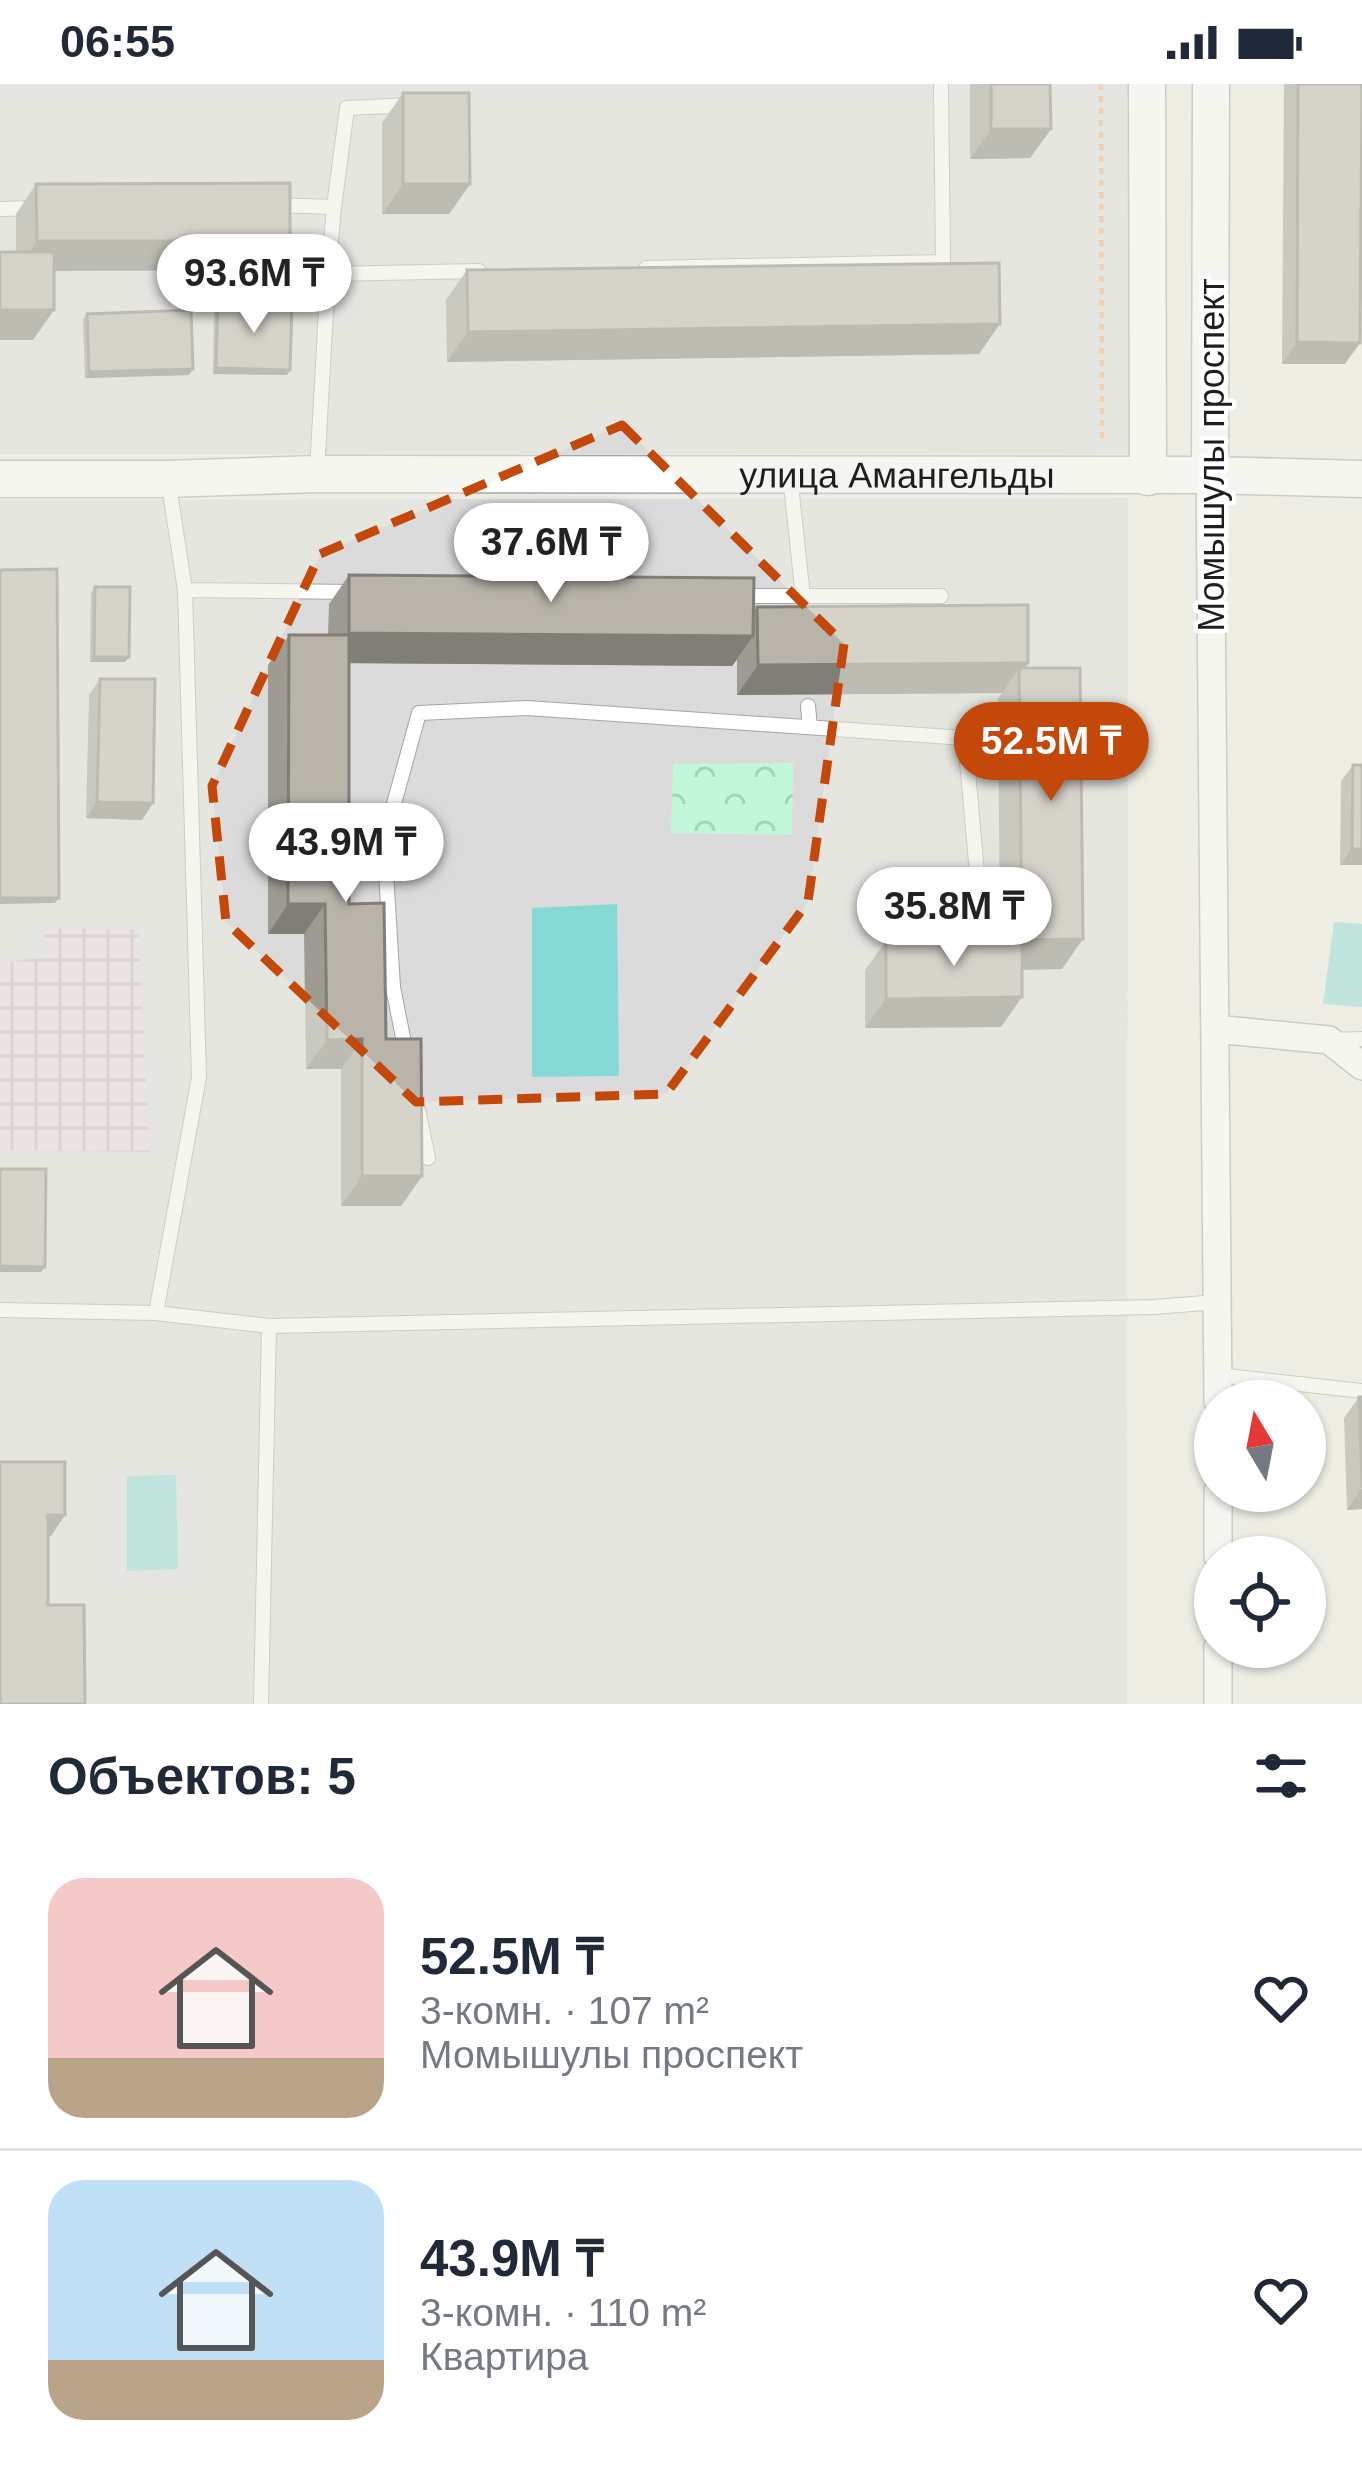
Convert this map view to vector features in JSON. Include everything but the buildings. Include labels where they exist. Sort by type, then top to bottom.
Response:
[{"type":"street","name":"Момышулы проспект","points":[[1147,84],[1148,477]]},
{"type":"street","name":"Момышулы проспект","points":[[1210,84],[1218,1380]]},
{"type":"street","name":"улица Амангельды","points":[[0,478],[317,474],[1362,479]]},
{"type":"street","points":[[1215,1029],[1329,1040],[1362,1066]]},
{"type":"street","points":[[1218,1668],[1218,1704]]},
{"type":"lane","points":[[635,268],[943,262],[941,84]]},
{"type":"lane","points":[[317,474],[328,274],[347,108],[424,105]]},
{"type":"lane","points":[[268,204],[334,207]]},
{"type":"lane","points":[[0,209],[45,208]]},
{"type":"lane","points":[[328,274],[494,271]]},
{"type":"lane","points":[[790,476],[802,597]]},
{"type":"lane","points":[[156,1312],[199,1078],[184,590],[169,479]]},
{"type":"lane","points":[[184,590],[375,592]]},
{"type":"lane","points":[[707,596],[941,596]]},
{"type":"lane","points":[[808,706],[810,727]]},
{"type":"lane","points":[[410,1072],[393,987],[384,840],[418,713],[527,707],[965,738],[982,930],[900,947]]},
{"type":"lane","points":[[1329,1040],[1362,1039]]},
{"type":"lane","points":[[415,1094],[428,1158]]},
{"type":"lane","points":[[0,1310],[156,1312],[269,1326],[1217,1302]]},
{"type":"lane","points":[[261,1704],[269,1326]]},
{"type":"lane","points":[[1326,1390],[1362,1391]]},
{"type":"path","points":[[1100,84],[1102,438]]},
{"type":"highlighted area","points":[[622,425],[844,644],[808,902],[666,1094],[416,1102],[226,922],[212,786],[320,554]]},
{"type":"shaded area","points":[[0,84],[1129,84],[1131,454],[0,454]]},
{"type":"shaded area","points":[[1128,498],[1127,1704],[0,1704],[0,500]]},
{"type":"shaded area","points":[[617,904],[619,1076],[532,1077],[532,908]]},
{"type":"shaded area","points":[[1334,922],[1362,924],[1362,1007],[1323,1004]]},
{"type":"shaded area","points":[[43,927],[138,930],[150,1152],[0,1150],[0,963],[48,957]]},
{"type":"shaded area","points":[[176,1475],[178,1569],[127,1571],[127,1476]]},
{"type":"green space","points":[[793,763],[792,835],[671,833],[673,764]]}]
